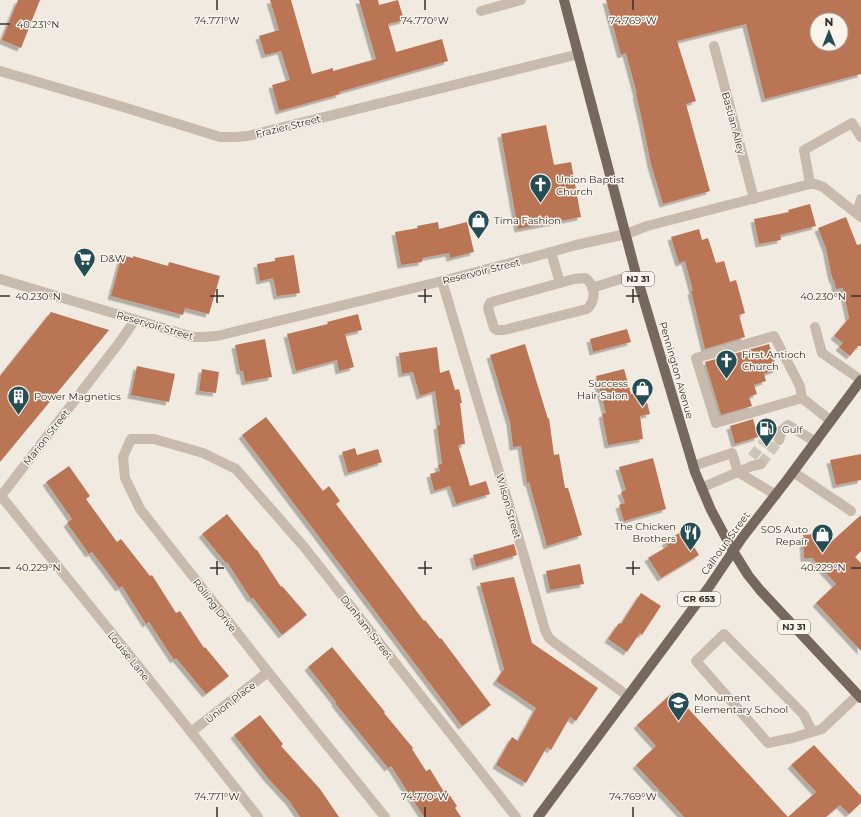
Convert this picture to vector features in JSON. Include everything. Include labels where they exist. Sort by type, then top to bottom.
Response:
[{"type":"main road","name":"Pennington Avenue","points":[[564,0],[636,274],[693,466],[701,488],[733,551],[760,590],[859,696]]},
{"type":"main road","name":"Calhoun Street","points":[[538,817],[708,587],[742,538],[816,442],[861,380]]},
{"type":"street","points":[[481,11],[521,0]]},
{"type":"street","name":"Bastian Alley","points":[[714,46],[754,199]]},
{"type":"street","name":"Frazier Street","points":[[0,71],[220,137],[236,137],[248,136],[579,54]]},
{"type":"street","points":[[859,215],[823,187],[810,184],[804,150],[852,123],[861,137]]},
{"type":"street","name":"Reservoir Street","points":[[0,279],[193,337],[217,336],[626,234],[645,227],[810,184]]},
{"type":"street","points":[[859,215],[861,199]]},
{"type":"street","points":[[551,252],[560,283]]},
{"type":"street","points":[[592,288],[636,274]]},
{"type":"street","points":[[585,278],[589,281],[592,288],[594,296],[593,302],[587,309],[504,330],[497,330],[494,328],[488,308],[490,303],[560,283],[585,278]]},
{"type":"street","name":"Wilson Street","points":[[442,281],[493,449],[545,630],[549,638],[555,643],[628,696]]},
{"type":"street","name":"Marion Street","points":[[1,496],[119,343],[135,320]]},
{"type":"street","points":[[815,327],[822,353],[861,380]]},
{"type":"street","points":[[802,398],[716,422],[696,358],[774,336],[800,386],[802,398],[831,421]]},
{"type":"street","points":[[771,433],[781,435],[788,425],[816,442]]},
{"type":"street","name":"Rolling Drive","points":[[203,453],[154,439],[131,439],[123,457],[125,478],[140,509],[268,672],[385,817]]},
{"type":"street","name":"Dunham Street","points":[[203,453],[236,469],[305,548],[516,817]]},
{"type":"street","points":[[693,466],[732,453],[738,472],[776,495]]},
{"type":"street","points":[[701,488],[755,463]]},
{"type":"street","points":[[793,472],[851,511]]},
{"type":"street","name":"Louise Lane","points":[[1,496],[258,817]]},
{"type":"street","points":[[812,732],[804,715],[724,634],[696,661],[768,743],[792,738],[812,732],[822,729],[859,696]]},
{"type":"street","name":"Union Place","points":[[191,732],[268,672]]},
{"type":"building","points":[[18,0],[40,0],[21,48],[2,40]]},
{"type":"building","points":[[270,0],[291,0],[312,74],[333,68],[333,71],[376,59],[359,0],[378,0],[379,5],[398,0],[404,20],[388,24],[396,52],[442,39],[448,61],[279,111],[272,85],[290,80],[281,51],[265,55],[259,36],[279,30]]},
{"type":"building","points":[[606,0],[861,0],[861,74],[765,99],[746,24],[677,41],[696,101],[686,104],[710,191],[663,204],[651,164],[637,94],[626,53],[621,55]]},
{"type":"building","points":[[546,125],[554,165],[571,162],[581,217],[518,229],[501,134]]},
{"type":"building","points":[[810,204],[816,226],[780,235],[781,240],[759,244],[754,219],[789,212],[788,210]]},
{"type":"building","points":[[846,217],[857,245],[861,244],[861,346],[858,346],[850,356],[839,347],[843,343],[834,336],[849,318],[843,288],[836,289],[826,248],[818,228]]},
{"type":"building","points":[[438,222],[439,229],[467,222],[474,252],[450,258],[449,253],[422,258],[422,262],[401,265],[395,232],[418,228],[417,226]]},
{"type":"building","points":[[699,229],[702,240],[708,238],[716,263],[724,261],[730,282],[736,280],[745,313],[739,315],[745,337],[705,349],[685,261],[679,263],[671,237]]},
{"type":"building","points":[[122,255],[133,258],[133,256],[168,266],[169,262],[220,276],[209,314],[185,308],[183,315],[111,296]]},
{"type":"building","points":[[294,255],[300,293],[277,296],[273,278],[260,281],[257,264],[275,261],[275,258]]},
{"type":"building","name":"Power Magnetics","points":[[51,312],[109,330],[0,462],[0,376]]},
{"type":"building","points":[[358,314],[362,330],[345,334],[354,367],[339,371],[337,360],[296,371],[287,334],[328,324],[327,322]]},
{"type":"building","points":[[627,329],[631,342],[593,352],[590,339]]},
{"type":"building","points":[[265,339],[272,377],[245,382],[243,371],[240,371],[235,345]]},
{"type":"building","points":[[525,344],[548,419],[549,418],[554,455],[559,454],[565,488],[568,488],[582,535],[547,546],[529,482],[527,483],[521,446],[513,447],[510,422],[490,355]]},
{"type":"building","points":[[769,344],[777,369],[764,374],[766,381],[754,385],[757,394],[749,397],[752,406],[721,415],[705,362]]},
{"type":"building","points":[[437,347],[440,373],[449,370],[455,390],[459,389],[462,403],[460,403],[465,444],[458,445],[470,486],[486,481],[490,494],[456,504],[450,486],[434,491],[430,474],[440,471],[438,465],[442,464],[437,426],[440,425],[435,391],[420,396],[413,372],[402,374],[399,353]]},
{"type":"building","points":[[137,366],[175,374],[169,402],[131,395]]},
{"type":"building","points":[[202,369],[219,372],[216,393],[199,391]]},
{"type":"building","points":[[624,369],[631,394],[644,391],[650,414],[640,416],[643,439],[608,445],[602,414],[606,413],[596,376]]},
{"type":"building","points":[[266,417],[323,491],[329,486],[340,501],[336,504],[424,621],[425,620],[440,639],[441,638],[491,705],[462,726],[242,435]]},
{"type":"building","points":[[753,419],[758,437],[735,444],[730,426]]},
{"type":"building","points":[[355,448],[357,455],[378,449],[382,462],[348,473],[342,452]]},
{"type":"building","points":[[861,454],[861,480],[836,485],[830,460]]},
{"type":"building","points":[[653,458],[666,509],[624,521],[619,505],[625,503],[621,492],[626,490],[619,467]]},
{"type":"building","points":[[69,466],[90,496],[86,499],[117,542],[121,539],[150,576],[152,575],[176,613],[180,611],[204,648],[205,647],[229,676],[206,694],[176,658],[174,660],[149,622],[146,624],[122,586],[119,588],[92,552],[89,554],[67,523],[72,519],[46,482]]},
{"type":"building","points":[[227,514],[257,550],[281,587],[282,586],[307,615],[282,635],[253,598],[251,599],[227,562],[226,563],[202,534]]},
{"type":"building","points":[[861,515],[861,551],[855,557],[861,563],[861,651],[816,603],[836,584],[813,559],[814,558],[804,558],[803,535],[818,534],[820,552]]},
{"type":"building","points":[[684,530],[699,555],[661,578],[648,558],[668,546],[665,542]]},
{"type":"building","points":[[514,544],[517,555],[476,567],[473,555]]},
{"type":"building","points":[[580,564],[584,584],[550,590],[546,571]]},
{"type":"building","points":[[514,577],[532,643],[598,688],[576,721],[570,717],[551,750],[547,747],[526,783],[496,765],[512,737],[518,741],[536,708],[496,681],[504,669],[480,583]]},
{"type":"building","points":[[641,593],[661,606],[642,635],[640,633],[627,652],[608,639],[619,623],[621,624]]},
{"type":"building","points":[[332,647],[413,748],[412,749],[426,771],[430,769],[444,792],[446,790],[457,806],[455,808],[461,817],[424,817],[391,766],[388,768],[335,703],[336,702],[308,667]]},
{"type":"building","points":[[673,692],[788,817],[684,817],[636,765],[656,746],[637,725]]},
{"type":"building","points":[[260,715],[283,744],[281,746],[320,789],[339,817],[300,817],[290,802],[267,777],[234,735]]},
{"type":"building","points":[[814,745],[861,796],[861,803],[849,814],[840,805],[826,817],[788,817],[816,792],[791,765]]},
{"type":"tunnel","points":[[752,457],[771,433]]},
{"type":"tunnel","points":[[761,464],[779,440]]},
{"type":"place","name":"Union Baptist Church","points":[[540,204]]},
{"type":"place","name":"Tima Fashion","points":[[479,240]]},
{"type":"place","name":"D&W","points":[[84,278]]},
{"type":"place","name":"First Antioch Church","points":[[727,380]]},
{"type":"place","name":"Success Hair Salon","points":[[643,408]]},
{"type":"place","name":"Power Magnetics","points":[[19,416]]},
{"type":"place","name":"Gulf","points":[[766,448]]},
{"type":"place","name":"The Chicken Brothers","points":[[691,552]]},
{"type":"place","name":"SOS Auto Repair","points":[[823,554]]},
{"type":"place","name":"Monument Elementary School","points":[[679,722]]}]
